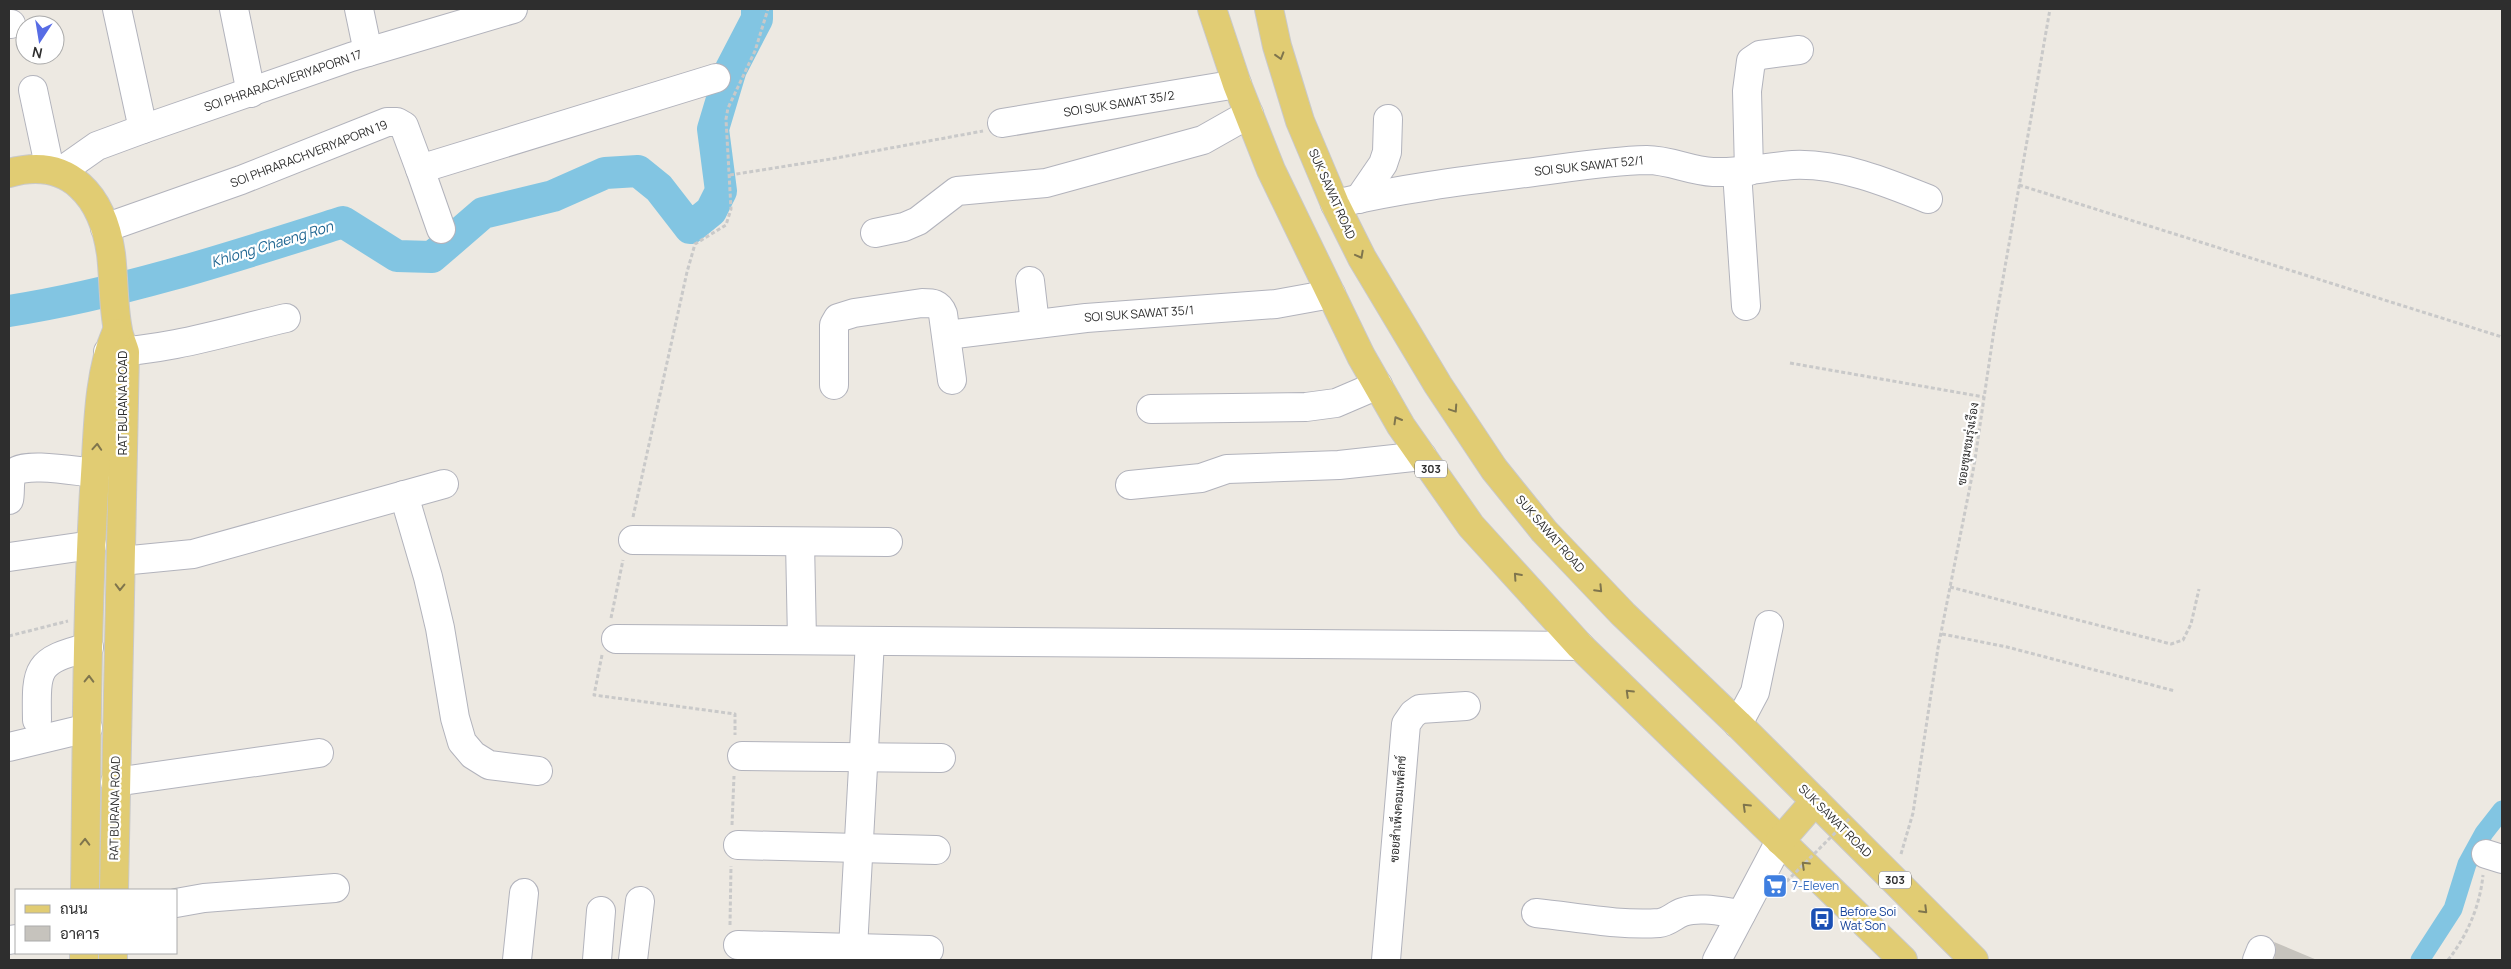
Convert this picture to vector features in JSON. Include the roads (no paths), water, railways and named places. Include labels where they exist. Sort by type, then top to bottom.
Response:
[{"type":"main road","name":"303","points":[[1212,9],[1237,84],[1271,170],[1331,294],[1401,426],[1471,526],[1580,646],[1901,959]]},
{"type":"main road","name":"SUK SAWAT ROAD","points":[[1269,9],[1276,46],[1300,121],[1347,201],[1362,258],[1433,376],[1494,469],[1544,531],[1603,594],[1738,724],[1974,960]]},
{"type":"main road","points":[[9,173],[28,169],[55,171],[75,180],[88,194],[108,240],[117,345]]},
{"type":"main road","name":"RAT BURANA ROAD","points":[[85,889],[92,532],[96,473],[117,345]]},
{"type":"main road","name":"RAT BURANA ROAD","points":[[114,889],[122,520],[117,345]]},
{"type":"main road","points":[[92,532],[122,520]]},
{"type":"main road","points":[[1780,841],[1815,801]]},
{"type":"street","points":[[117,9],[143,129]]},
{"type":"street","points":[[234,9],[251,93]]},
{"type":"street","points":[[359,9],[368,52]]},
{"type":"street","name":"SOI PHRARACHVERIYAPORN 17","points":[[55,171],[97,146],[143,129],[368,52],[499,11]]},
{"type":"street","points":[[1746,306],[1743,171],[1747,91],[1751,61],[1760,55],[1798,50]]},
{"type":"street","points":[[441,229],[420,169],[716,78]]},
{"type":"street","name":"SOI SUK SAWAT 35/2","points":[[1002,123],[1237,84]]},
{"type":"street","points":[[33,90],[55,171]]},
{"type":"street","points":[[875,233],[904,228],[918,221],[957,191],[1046,184],[1203,140],[1249,114]]},
{"type":"street","points":[[1347,201],[1383,164],[1387,152],[1388,119]]},
{"type":"street","name":"SOI PHRARACHVERIYAPORN 19","points":[[108,240],[241,180],[386,122],[397,122],[404,126],[420,169]]},
{"type":"street","name":"SOI SUK SAWAT 52/1","points":[[1347,201],[1390,191],[1515,174],[1639,161],[1667,162],[1686,169],[1743,171],[1793,165],[1838,169],[1891,184],[1928,199]]},
{"type":"street","points":[[1030,281],[1035,324]]},
{"type":"street","name":"SOI SUK SAWAT 35/1","points":[[948,335],[1086,318],[1276,304],[1331,294]]},
{"type":"street","points":[[834,385],[834,325],[843,315],[933,303],[940,307],[944,314],[952,380]]},
{"type":"street","points":[[117,345],[286,318]]},
{"type":"street","points":[[1151,409],[1306,408],[1336,403],[1378,385]]},
{"type":"street","points":[[1130,485],[1201,478],[1227,469],[1339,465],[1422,456]]},
{"type":"street","points":[[9,500],[10,481],[14,472],[22,468],[36,467],[96,473]]},
{"type":"street","points":[[121,561],[193,554],[444,484]]},
{"type":"street","points":[[404,495],[440,628],[455,718],[462,742],[473,755],[489,765],[538,771]]},
{"type":"street","points":[[9,557],[92,532]]},
{"type":"street","points":[[633,540],[888,542]]},
{"type":"street","points":[[800,542],[802,640]]},
{"type":"street","points":[[1738,724],[1755,692],[1769,625]]},
{"type":"street","points":[[616,639],[1580,646]]},
{"type":"street","points":[[853,948],[870,641]]},
{"type":"street","points":[[37,720],[36,686],[41,669],[60,654],[89,646]]},
{"type":"street","name":"ซอยสำเพ็งคอมเพล็กซ์","points":[[1386,960],[1406,724],[1412,714],[1420,709],[1466,706]]},
{"type":"street","points":[[9,747],[88,728]]},
{"type":"street","points":[[115,782],[319,753]]},
{"type":"street","points":[[742,756],[940,758]]},
{"type":"street","points":[[1717,960],[1780,841]]},
{"type":"street","points":[[738,845],[936,850]]},
{"type":"street","points":[[178,903],[204,898],[335,888]]},
{"type":"street","points":[[517,960],[524,893]]},
{"type":"street","points":[[633,960],[640,901]]},
{"type":"street","points":[[1536,913],[1641,923],[1661,922],[1673,919],[1683,912],[1696,910],[1741,914]]},
{"type":"street","points":[[597,960],[602,911]]},
{"type":"street","points":[[738,945],[929,950]]},
{"type":"waterway","name":"Khlong Chaeng Ron","points":[[9,311],[94,294],[178,273],[343,222],[397,256],[432,257],[483,213],[553,196],[605,173],[638,171],[659,188],[690,228],[711,211],[721,191],[713,129],[731,69],[757,19],[757,9]]},
{"type":"waterway","name":"Khlong Chaeng Ron","points":[[2420,960],[2453,909],[2467,864],[2484,833],[2502,810]]},
{"type":"place","name":"7-Eleven","points":[[1775,886]]},
{"type":"place","name":"Before Soi Wat Son","points":[[1822,919]]}]
